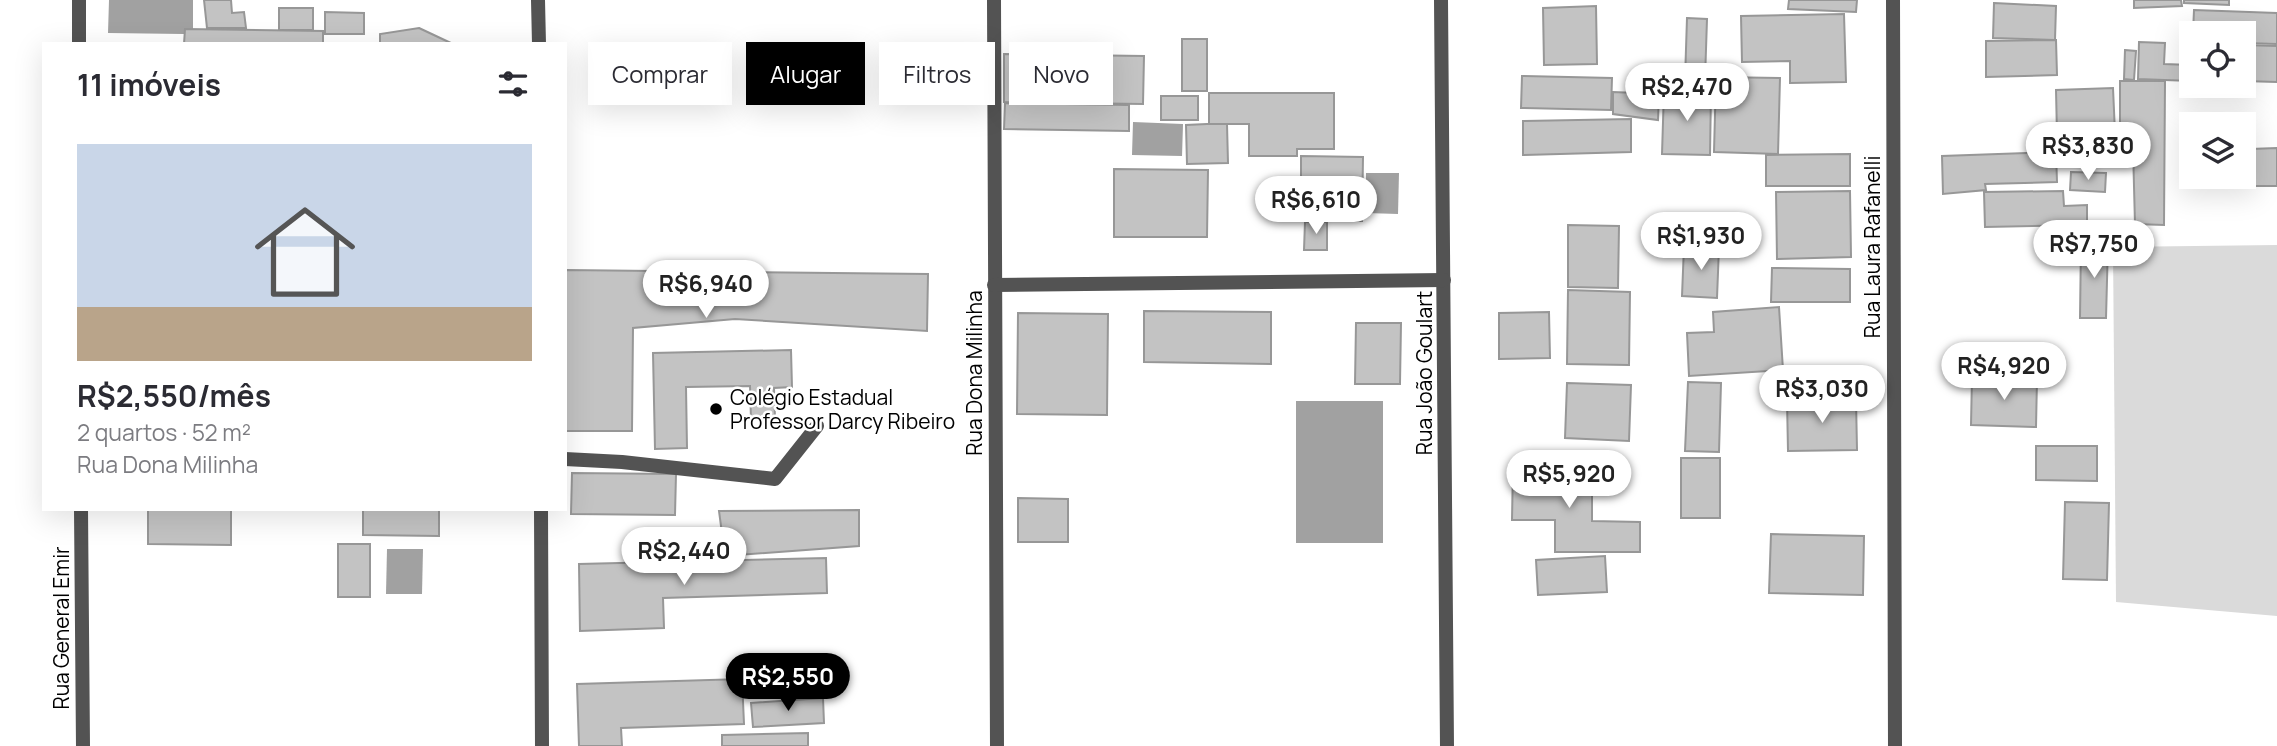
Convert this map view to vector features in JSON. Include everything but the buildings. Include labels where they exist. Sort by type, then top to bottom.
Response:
[{"type":"street","points":[[79,0],[79,42]]},
{"type":"street","points":[[538,0],[539,42]]},
{"type":"street","name":"Rua Dona Milinha","points":[[994,0],[998,746]]},
{"type":"street","name":"Rua João Goulart","points":[[1441,0],[1447,746]]},
{"type":"street","name":"Rua Laura Rafanelli","points":[[1892,0],[1895,746]]},
{"type":"street","points":[[994,285],[1444,280]]},
{"type":"street","points":[[567,459],[622,462],[775,480],[817,426]]},
{"type":"street","name":"Rua General Emir","points":[[81,511],[83,746]]},
{"type":"street","points":[[541,511],[542,746]]},
{"type":"shaded area","points":[[109,0],[193,0],[193,29],[184,29],[184,34],[108,33]]},
{"type":"shaded area","points":[[1133,122],[1183,124],[1182,156],[1132,155]]},
{"type":"shaded area","points":[[1366,173],[1399,173],[1398,214],[1366,213]]},
{"type":"shaded area","points":[[2277,245],[2277,616],[2116,602],[2113,247]]},
{"type":"shaded area","points":[[1296,401],[1383,401],[1383,543],[1296,543]]},
{"type":"shaded area","points":[[387,549],[423,549],[422,594],[386,594]]},
{"type":"place","name":"Colégio Estadual Professor Darcy Ribeiro","points":[[716,409]]}]
